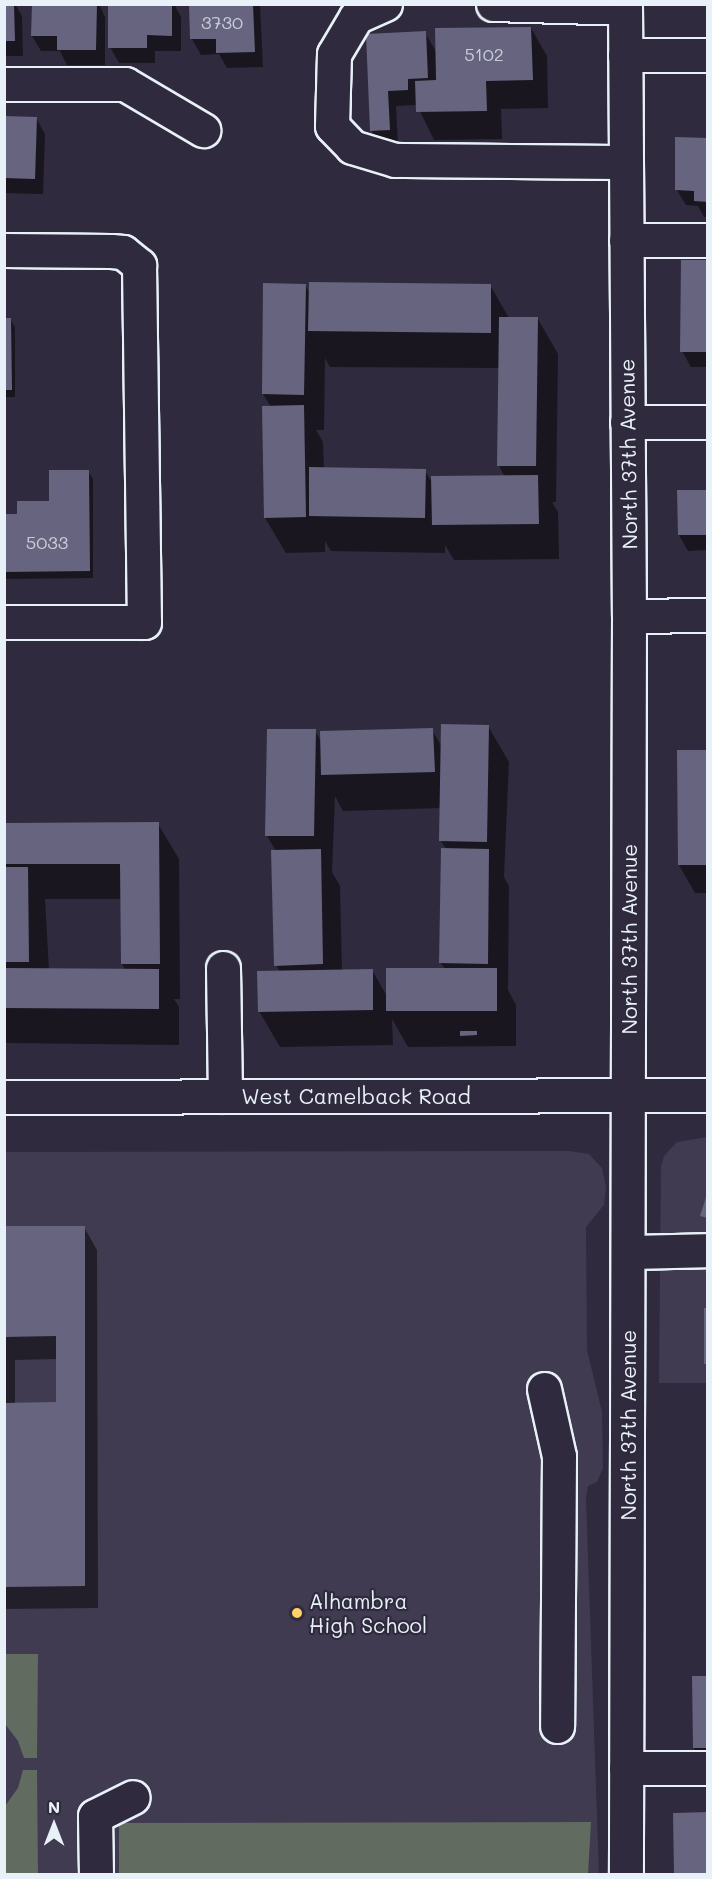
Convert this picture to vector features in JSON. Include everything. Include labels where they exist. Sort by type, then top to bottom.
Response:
[{"type":"street","points":[[385,4],[356,17],[334,54],[332,126],[352,147],[395,160],[626,162]]},
{"type":"street","points":[[493,4],[548,7],[625,6]]},
{"type":"street","name":"North 37th Avenue","points":[[625,6],[629,616],[626,1875]]},
{"type":"street","points":[[625,55],[708,55]]},
{"type":"street","points":[[4,84],[125,84],[202,130]]},
{"type":"street","points":[[626,240],[708,240]]},
{"type":"street","points":[[4,250],[123,252],[139,265],[144,622],[4,622]]},
{"type":"street","points":[[627,422],[708,422]]},
{"type":"street","points":[[629,616],[708,615]]},
{"type":"street","points":[[223,968],[225,1096]]},
{"type":"street","name":"West Camelback Road","points":[[4,1097],[708,1095]]},
{"type":"street","points":[[628,1252],[708,1250]]},
{"type":"street","points":[[544,1389],[559,1456],[557,1726]]},
{"type":"street","points":[[626,1768],[708,1768]]},
{"type":"street","points":[[96,1875],[95,1816],[133,1797]]},
{"type":"shaded area","points":[[707,1137],[707,1383],[659,1383],[661,1166],[664,1156],[677,1142]]},
{"type":"shaded area","name":"Alhambra High School","points":[[569,1151],[589,1154],[602,1168],[606,1187],[604,1205],[586,1227],[587,1350],[602,1412],[603,1468],[597,1482],[588,1486],[586,1499],[599,1874],[5,1874],[4,1152]]},
{"type":"shaded area","points":[[5,1654],[38,1654],[37,1758],[24,1758],[18,1741],[5,1724]]},
{"type":"shaded area","points":[[23,1770],[37,1770],[38,1874],[5,1874],[5,1806],[18,1788]]},
{"type":"shaded area","points":[[591,1822],[588,1874],[119,1874],[119,1823]]},
{"type":"building","points":[[5,4],[14,4],[15,41],[5,41]]},
{"type":"building","points":[[32,4],[97,4],[96,50],[57,50],[57,36],[31,36]]},
{"type":"building","points":[[108,4],[172,4],[172,36],[147,35],[147,48],[108,48]]},
{"type":"building","points":[[189,4],[253,4],[255,52],[216,53],[216,39],[190,39]]},
{"type":"building","points":[[531,27],[533,80],[486,81],[487,111],[416,112],[415,81],[436,80],[435,28]]},
{"type":"building","points":[[426,31],[428,78],[408,79],[408,90],[388,91],[390,130],[370,131],[366,34]]},
{"type":"building","points":[[4,116],[37,117],[35,179],[4,178]]},
{"type":"building","points":[[675,137],[708,138],[708,202],[694,201],[694,191],[675,190]]},
{"type":"building","points":[[681,260],[708,260],[708,352],[680,352]]},
{"type":"building","points":[[309,282],[491,284],[491,333],[308,331]]},
{"type":"building","points":[[263,283],[306,284],[304,395],[262,394]]},
{"type":"building","points":[[499,317],[538,317],[536,466],[497,466]]},
{"type":"building","points":[[4,318],[11,318],[12,390],[4,390]]},
{"type":"building","points":[[304,405],[306,517],[264,518],[262,406]]},
{"type":"building","points":[[309,467],[426,469],[425,518],[309,516]]},
{"type":"building","points":[[49,470],[89,470],[90,571],[4,572],[4,514],[17,514],[17,501],[49,501]]},
{"type":"building","points":[[538,475],[539,524],[432,525],[431,476]]},
{"type":"building","points":[[677,490],[708,490],[708,535],[678,535]]},
{"type":"building","points":[[441,724],[489,725],[487,842],[439,841]]},
{"type":"building","points":[[433,728],[435,772],[321,775],[320,731]]},
{"type":"building","points":[[267,729],[316,729],[314,836],[265,836]]},
{"type":"building","points":[[677,750],[708,750],[708,865],[678,865]]},
{"type":"building","points":[[159,822],[160,964],[121,964],[120,864],[4,864],[4,823]]},
{"type":"building","points":[[441,848],[489,849],[488,964],[439,963]]},
{"type":"building","points":[[321,849],[323,964],[274,966],[271,850]]},
{"type":"building","points":[[4,867],[28,867],[29,962],[4,962]]},
{"type":"building","points":[[4,968],[159,969],[159,1009],[4,1008]]},
{"type":"building","points":[[386,968],[497,968],[497,1011],[386,1011]]},
{"type":"building","points":[[373,969],[373,1010],[258,1012],[257,971]]},
{"type":"building","points":[[460,1031],[477,1031],[477,1035],[460,1036]]},
{"type":"building","points":[[708,1194],[708,1218],[700,1216]]},
{"type":"building","points":[[4,1226],[85,1226],[85,1586],[4,1587],[4,1403],[56,1402],[56,1336],[4,1337]]},
{"type":"building","points":[[704,1308],[708,1308],[708,1364],[704,1364]]},
{"type":"building","points":[[692,1676],[708,1676],[708,1748],[693,1748]]},
{"type":"building","points":[[708,1812],[708,1874],[674,1874],[673,1813]]},
{"type":"place","name":"Alhambra High School","points":[[297,1613]]}]
